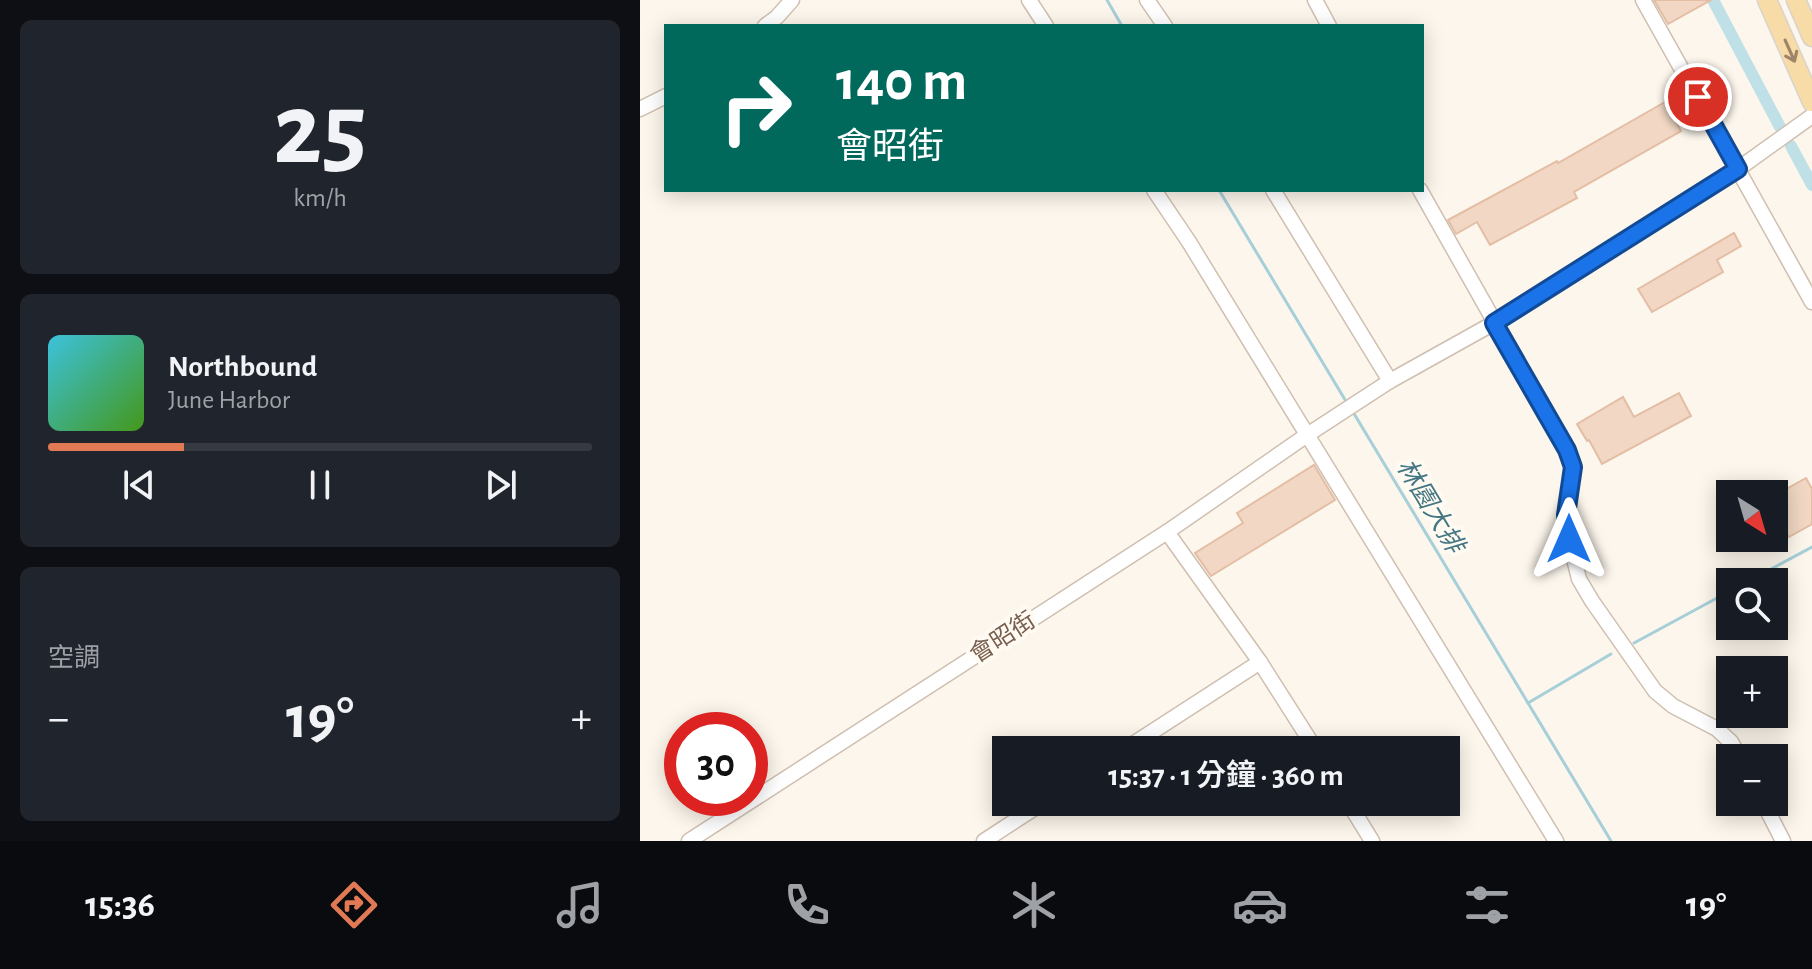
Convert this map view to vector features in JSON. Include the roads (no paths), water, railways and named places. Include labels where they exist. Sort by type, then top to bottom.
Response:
[{"type":"main road","points":[[1767,0],[1812,102]]},
{"type":"main road","points":[[1796,0],[1812,37]]},
{"type":"street","points":[[768,24],[792,0]]},
{"type":"street","points":[[1029,0],[1045,24]]},
{"type":"street","points":[[1147,0],[1164,24]]},
{"type":"street","points":[[1315,0],[1328,24]]},
{"type":"street","points":[[1643,0],[1812,302]]},
{"type":"street","points":[[640,109],[664,97]]},
{"type":"street","points":[[1274,192],[1386,384],[1494,323],[1738,169],[1812,116]]},
{"type":"street","points":[[1155,192],[1311,433],[1556,841]]},
{"type":"street","points":[[1421,192],[1567,450],[1573,467],[1566,515],[1579,579],[1655,691],[1673,706],[1717,729],[1732,744]]},
{"type":"street","name":"會昭街","points":[[689,841],[1167,532],[1386,384]]},
{"type":"street","points":[[1167,532],[1260,662],[1307,736]]},
{"type":"street","points":[[1146,736],[1260,662]]},
{"type":"street","points":[[984,841],[1022,816]]},
{"type":"street","points":[[1357,816],[1372,841]]},
{"type":"street","points":[[1770,816],[1783,841]]},
{"type":"waterway","name":"林園大排","points":[[1107,0],[1121,24]]},
{"type":"waterway","points":[[1713,0],[1780,127]]},
{"type":"waterway","points":[[1791,146],[1812,185]]},
{"type":"waterway","name":"林園大排","points":[[1220,192],[1347,403]]},
{"type":"waterway","name":"林園大排","points":[[1353,412],[1611,841]]},
{"type":"waterway","points":[[1773,568],[1812,547]]},
{"type":"waterway","points":[[1634,643],[1716,599]]},
{"type":"waterway","points":[[1528,703],[1611,654]]}]
